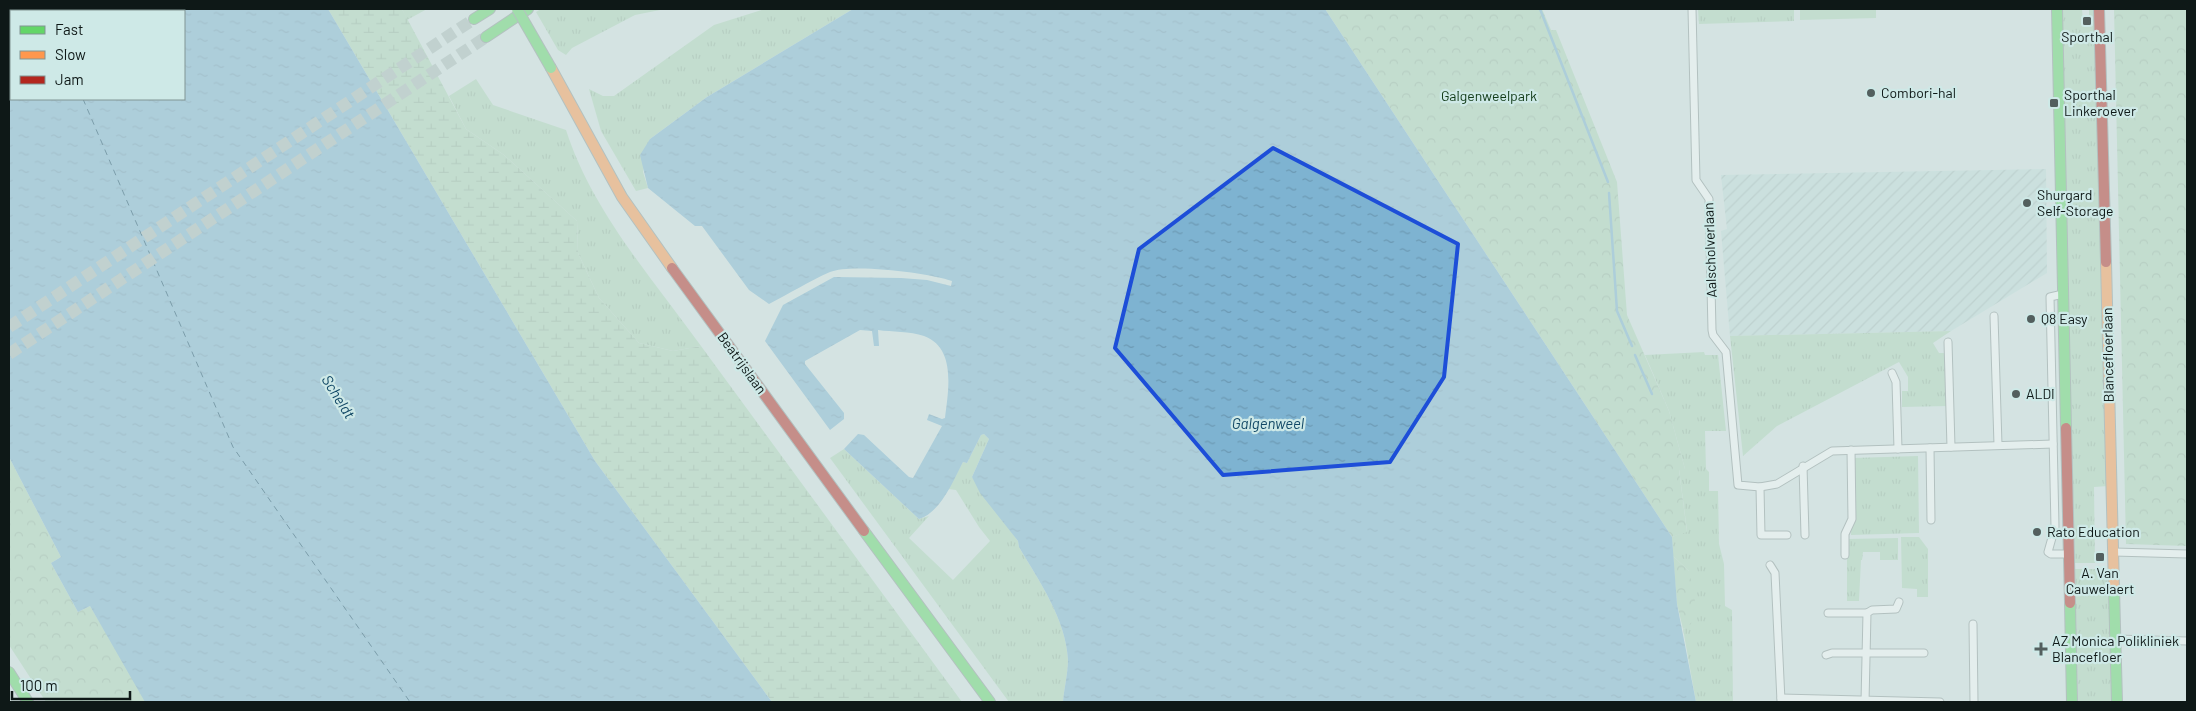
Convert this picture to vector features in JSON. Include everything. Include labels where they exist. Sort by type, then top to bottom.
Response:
[{"type":"main road","points":[[474,19],[490,9]]},
{"type":"main road","name":"Beatrijslaan","points":[[517,9],[622,197],[651,240],[990,702]]},
{"type":"main road","points":[[486,37],[528,9]]},
{"type":"main road","points":[[2057,9],[2072,702]]},
{"type":"main road","name":"Blancefloerlaan","points":[[2099,9],[2117,702]]},
{"type":"main road","points":[[10,673],[28,702]]},
{"type":"street","name":"Aalscholverlaan","points":[[1692,9],[1696,180],[1709,200],[1712,330],[1713,335],[1726,352],[1738,486],[1760,487]]},
{"type":"street","points":[[2063,294],[2050,297],[2055,527],[2048,552],[2051,554],[2069,554]]},
{"type":"street","points":[[1994,316],[1998,445]]},
{"type":"street","points":[[1948,342],[1951,447]]},
{"type":"street","points":[[1892,373],[1896,382],[1898,449]]},
{"type":"street","points":[[1787,535],[1760,535],[1760,487],[1777,484],[1803,466],[1832,451],[2053,444]]},
{"type":"street","points":[[1930,448],[1931,520]]},
{"type":"street","points":[[1844,555],[1845,534],[1852,519],[1851,450]]},
{"type":"street","points":[[1803,466],[1805,535]]},
{"type":"street","points":[[2114,552],[2187,554]]},
{"type":"street","points":[[1770,565],[1775,573],[1781,700],[1940,702]]},
{"type":"street","points":[[1828,613],[1867,613],[1872,610],[1896,610],[1899,602]]},
{"type":"street","points":[[1865,701],[1867,613]]},
{"type":"street","points":[[1973,624],[1974,702]]},
{"type":"street","points":[[2115,639],[2187,641]]},
{"type":"street","points":[[1826,655],[1832,653],[1924,653]]},
{"type":"highlighted area","points":[[1273,148],[1458,244],[1444,377],[1390,462],[1223,475],[1115,348],[1139,249]]},
{"type":"shaded area","points":[[2046,169],[2047,273],[1951,331],[1730,336],[1721,231],[1727,229],[1721,175]]},
{"type":"green space","points":[[328,9],[402,9],[466,129],[504,155],[577,221],[578,253],[599,298],[639,343],[673,351],[701,346],[962,702],[772,702],[595,461]]},
{"type":"green space","points":[[402,9],[427,9],[407,20]]},
{"type":"green space","points":[[541,9],[665,9],[635,15],[572,48],[566,55],[558,50],[536,12]]},
{"type":"green space","points":[[765,9],[853,9],[707,97],[650,139],[643,172],[648,188],[636,191],[601,131],[589,89],[603,96],[614,96],[714,25]]},
{"type":"green space","name":"Galgenweelpark","points":[[1325,9],[1542,9],[1551,30],[1556,30],[1617,182],[1627,315],[1669,411],[1685,469],[1679,470],[1687,532],[1672,537]]},
{"type":"green space","points":[[1698,9],[1794,9],[1794,21],[1699,24]]},
{"type":"green space","points":[[1800,9],[1876,9],[1876,18],[1800,20]]},
{"type":"green space","points":[[2060,9],[2082,9],[2083,22],[2089,21],[2089,9],[2095,9],[2108,486],[2094,487],[2095,563],[2075,563]]},
{"type":"green space","points":[[2114,9],[2187,9],[2187,546],[2126,544]]},
{"type":"green space","points":[[476,79],[493,105],[566,130],[577,160],[607,216],[701,346],[673,351],[639,343],[599,298],[578,253],[577,221],[504,155],[466,129],[449,96]]},
{"type":"green space","points":[[1951,331],[1933,343],[1939,353],[1946,353],[1948,406],[1902,407],[1902,391],[1908,391],[1908,377],[1899,362],[1777,426],[1743,456],[1730,336]]},
{"type":"green space","points":[[1704,352],[1705,355],[1718,355],[1726,431],[1705,431],[1706,469],[1709,472],[1709,491],[1718,491],[1719,544],[1724,564],[1725,606],[1732,610],[1733,702],[1696,702],[1683,629],[1685,628],[1689,571],[1673,556],[1672,537],[1687,531],[1679,469],[1685,469],[1669,411],[1645,355]]},
{"type":"green space","points":[[984,434],[989,439],[972,477],[1018,541],[1019,547],[1057,615],[1066,645],[1068,660],[1063,702],[1009,702],[830,458],[844,449],[919,519],[929,516],[909,538],[953,580],[990,541],[956,490],[948,489],[963,462],[967,463],[981,435]]},
{"type":"green space","points":[[1918,456],[1919,533],[1851,535],[1853,458]]},
{"type":"green space","points":[[9,457],[61,557],[51,563],[78,612],[90,606],[147,702],[46,702],[9,645]]},
{"type":"green space","points":[[1901,537],[1919,537],[1928,549],[1928,597],[1917,597],[1917,589],[1902,588]]},
{"type":"green space","points":[[1898,538],[1898,560],[1880,560],[1880,552],[1863,552],[1859,601],[1847,601],[1847,539]]},
{"type":"green space","points":[[1673,556],[1689,571],[1695,599],[1691,624],[1683,629],[1677,604]]},
{"type":"green space","points":[[2075,569],[2110,569],[2112,702],[2078,702]]},
{"type":"water","name":"Scheldt","points":[[9,9],[328,9],[595,461],[772,702],[145,702],[90,606],[78,612],[51,563],[61,557],[9,457]]},
{"type":"water","name":"Galgenweel","points":[[853,9],[1325,9],[1672,537],[1677,604],[1696,702],[1063,702],[1068,660],[1066,645],[1057,615],[1019,547],[1018,541],[980,493],[972,477],[989,439],[984,434],[981,435],[967,463],[963,462],[946,495],[934,510],[919,519],[844,449],[858,434],[864,435],[909,477],[913,478],[942,426],[927,420],[929,414],[942,419],[945,418],[948,396],[948,372],[942,350],[934,342],[919,334],[878,330],[879,346],[874,346],[872,331],[860,330],[805,361],[805,364],[844,413],[844,419],[830,430],[765,341],[783,305],[834,277],[927,280],[951,286],[952,281],[891,270],[841,269],[830,272],[769,304],[749,290],[702,226],[695,226],[648,188],[640,155],[650,139],[707,97]]},
{"type":"waterway","points":[[1540,9],[1608,182]]},
{"type":"waterway","points":[[1609,193],[1617,311],[1632,346]]},
{"type":"waterway","points":[[1635,355],[1652,394]]},
{"type":"ferry route","points":[[83,100],[233,447],[410,702]]},
{"type":"tunnel","points":[[9,327],[474,19]]},
{"type":"tunnel","points":[[9,354],[486,37]]},
{"type":"traffic: fast","points":[[474,19],[490,9]]},
{"type":"traffic: fast","points":[[517,9],[551,68]]},
{"type":"traffic: fast","points":[[486,37],[528,9]]},
{"type":"traffic: fast","points":[[2057,9],[2066,428]]},
{"type":"traffic: fast","points":[[864,531],[990,702]]},
{"type":"traffic: fast","points":[[2114,589],[2117,702]]},
{"type":"traffic: fast","points":[[2070,603],[2072,702]]},
{"type":"traffic: fast","points":[[9,672],[28,702]]},
{"type":"traffic: slow","points":[[551,68],[622,197],[672,268]]},
{"type":"traffic: slow","points":[[2106,262],[2114,589]]},
{"type":"traffic: jam","points":[[2099,9],[2106,262]]},
{"type":"traffic: jam","points":[[672,268],[864,531]]},
{"type":"traffic: jam","points":[[2066,428],[2070,603]]},
{"type":"place","name":"Sporthal","points":[[2087,21]]},
{"type":"place","name":"Combori-hal","points":[[1871,93]]},
{"type":"place","name":"Sporthal Linkeroever","points":[[2054,103]]},
{"type":"place","name":"Shurgard Self-Storage","points":[[2027,203]]},
{"type":"place","name":"Q8 Easy","points":[[2031,319]]},
{"type":"place","name":"ALDI","points":[[2016,394]]},
{"type":"place","name":"Rato Education","points":[[2037,532]]},
{"type":"place","name":"A. Van Cauwelaert","points":[[2100,557]]},
{"type":"place","name":"AZ Monica Polikliniek Blancefloer","points":[[2041,649]]}]
